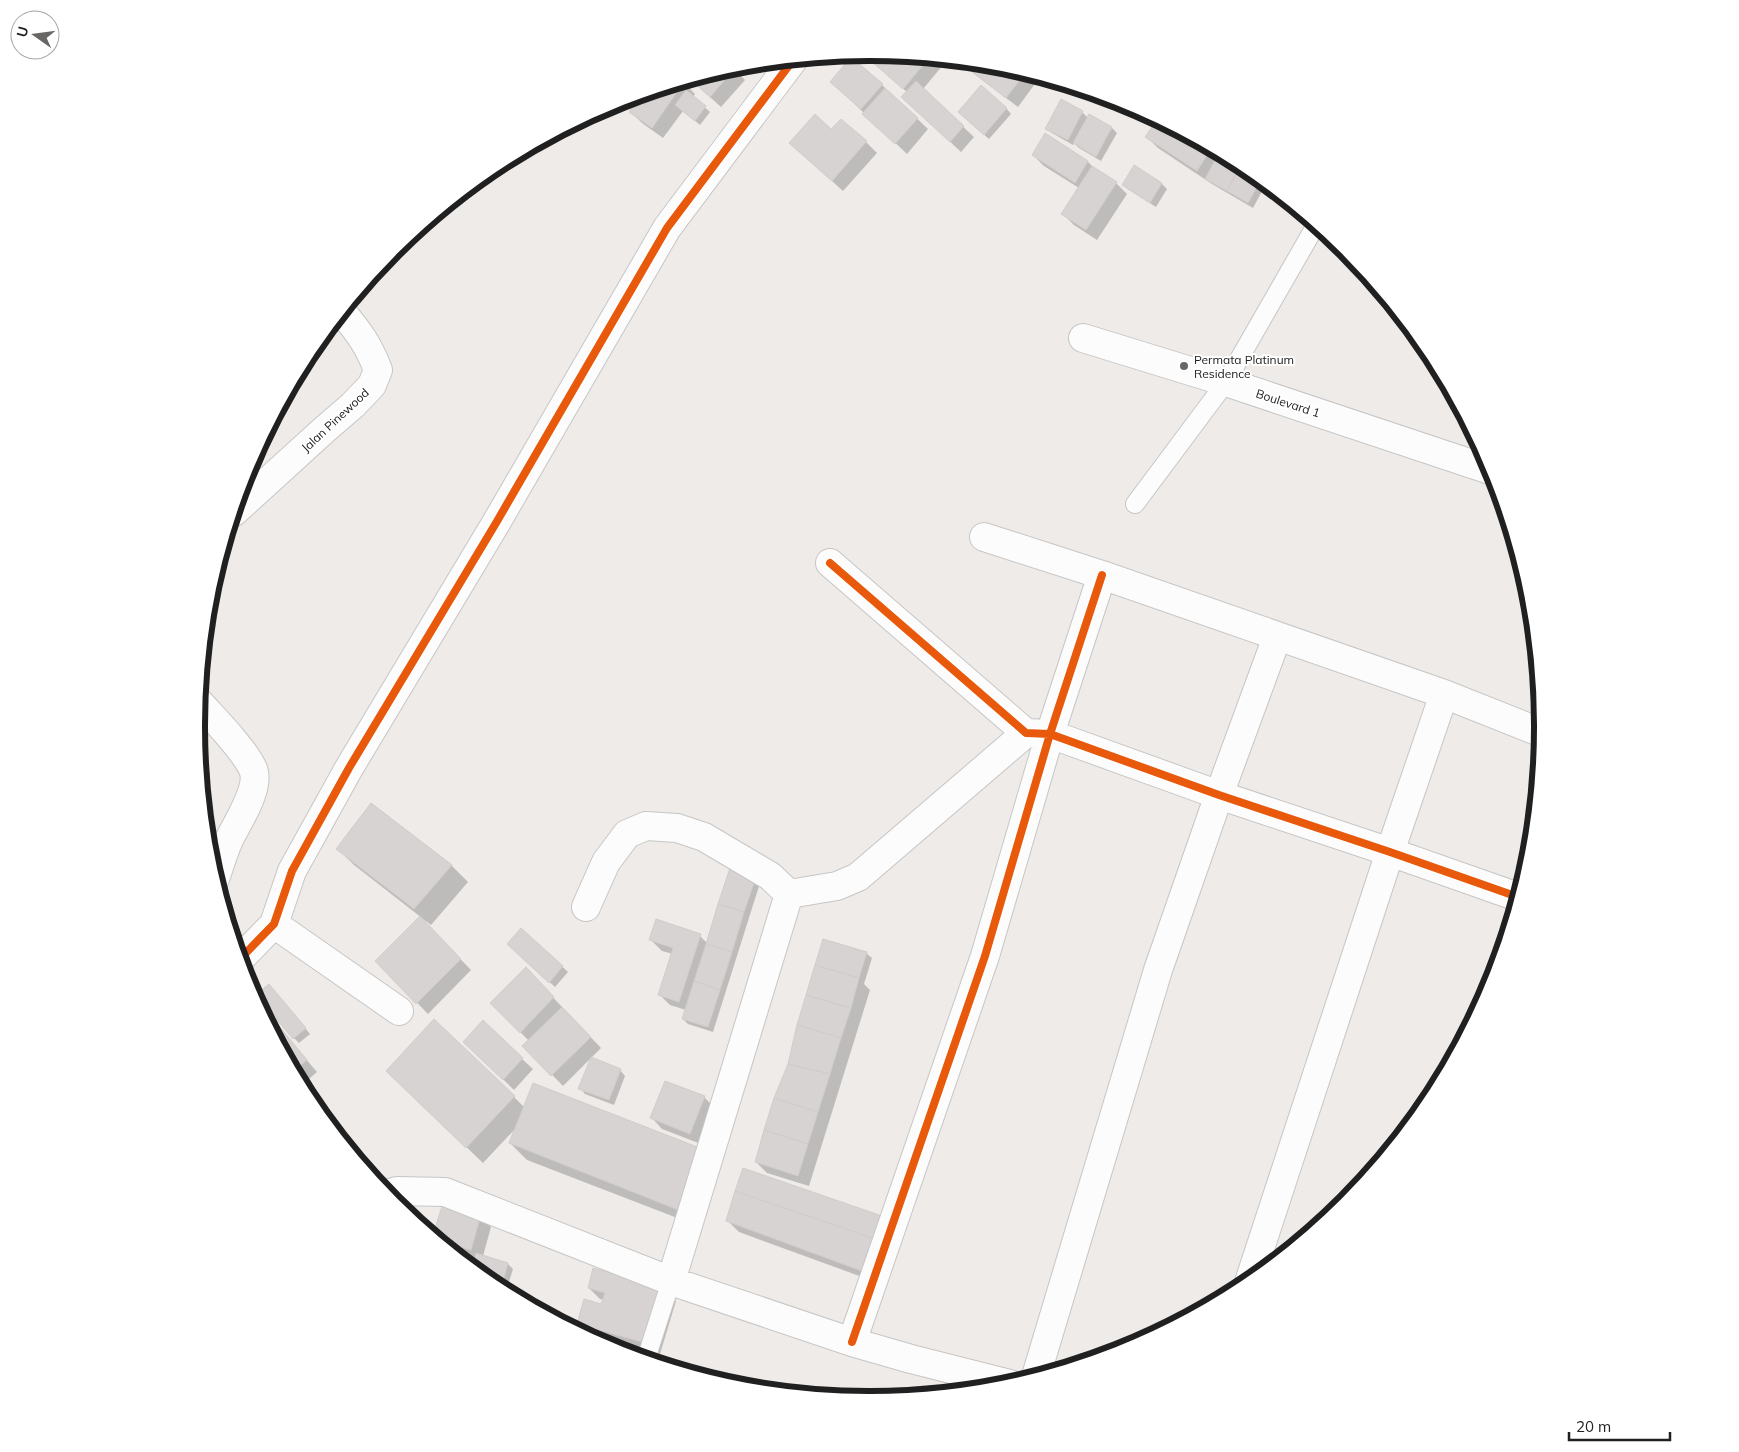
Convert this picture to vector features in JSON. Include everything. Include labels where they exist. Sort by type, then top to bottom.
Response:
[{"type":"street","points":[[245,954],[274,924],[292,871],[349,768],[492,530],[667,228],[789,66]]},
{"type":"street","name":"Jalan Pinewood","points":[[243,504],[354,405],[372,385],[378,370],[371,352],[361,335],[346,317]]},
{"type":"street","name":"Boulevard 1","points":[[1083,338],[1226,382],[1482,467]]},
{"type":"street","points":[[984,537],[1102,575],[1444,694],[1534,730]]},
{"type":"street","points":[[830,563],[1038,733],[1513,895]]},
{"type":"street","points":[[852,1342],[985,956],[1038,733],[1102,575]]},
{"type":"street","points":[[1038,1369],[1158,970],[1277,637]]},
{"type":"street","points":[[1254,1268],[1390,852],[1444,694]]},
{"type":"street","points":[[205,710],[253,768],[255,780],[251,796],[228,842],[220,866]]},
{"type":"street","points":[[789,894],[837,886],[858,877],[1038,733]]},
{"type":"street","points":[[586,907],[611,855],[627,834],[646,826],[677,828],[704,837],[770,876],[789,894]]},
{"type":"street","points":[[671,1281],[789,894]]},
{"type":"street","points":[[274,924],[399,1011]]},
{"type":"street","points":[[395,1192],[445,1192],[671,1281],[852,1342],[911,1360],[991,1379]]},
{"type":"lane","points":[[1135,504],[1226,382],[1313,231]]},
{"type":"lane","points":[[648,1352],[671,1281]]},
{"type":"building","points":[[871,61],[924,64],[903,89]]},
{"type":"building","points":[[847,62],[856,62],[883,84],[861,109],[830,82]]},
{"type":"building","points":[[968,69],[1020,79],[1006,98]]},
{"type":"building","points":[[727,77],[710,97],[696,84]]},
{"type":"building","points":[[916,81],[964,126],[950,142],[901,97]]},
{"type":"building","points":[[981,85],[1007,108],[984,135],[958,112]]},
{"type":"building","points":[[885,88],[918,118],[895,144],[862,114]]},
{"type":"building","points":[[679,90],[652,128],[629,112],[634,105]]},
{"type":"building","points":[[686,90],[706,106],[695,121],[675,105]]},
{"type":"building","points":[[1061,99],[1083,111],[1068,140],[1045,129]]},
{"type":"building","points":[[815,114],[831,129],[841,119],[867,141],[832,181],[789,143]]},
{"type":"building","points":[[1089,114],[1112,127],[1096,157],[1073,143]]},
{"type":"building","points":[[1153,125],[1208,154],[1197,171],[1145,137]]},
{"type":"building","points":[[1045,133],[1088,161],[1075,183],[1032,155]]},
{"type":"building","points":[[1216,159],[1237,172],[1227,191],[1205,179]]},
{"type":"building","points":[[1134,165],[1162,183],[1150,203],[1122,185]]},
{"type":"building","points":[[1092,166],[1117,182],[1086,230],[1061,214]]},
{"type":"building","points":[[1237,172],[1257,187],[1248,203],[1227,191]]},
{"type":"building","points":[[371,803],[452,865],[414,909],[336,849]]},
{"type":"building","points":[[730,868],[756,877],[744,912],[718,904]]},
{"type":"building","points":[[718,904],[744,912],[732,952],[706,944]]},
{"type":"building","points":[[420,916],[461,959],[416,1004],[375,961]]},
{"type":"building","points":[[656,919],[701,934],[679,1002],[658,995],[673,948],[649,940]]},
{"type":"building","points":[[521,928],[563,966],[549,983],[507,944]]},
{"type":"building","points":[[823,939],[867,952],[859,978],[815,965]]},
{"type":"building","points":[[706,944],[732,952],[720,990],[694,981]]},
{"type":"building","points":[[815,965],[859,978],[851,1008],[806,995]]},
{"type":"building","points":[[526,967],[554,997],[520,1033],[490,1003]]},
{"type":"building","points":[[694,981],[720,990],[708,1027],[682,1019]]},
{"type":"building","points":[[269,984],[306,1028],[293,1039],[268,1010],[260,991]]},
{"type":"building","points":[[806,995],[851,1008],[841,1038],[797,1025]]},
{"type":"building","points":[[562,1007],[591,1037],[551,1076],[522,1046]]},
{"type":"building","points":[[434,1019],[515,1096],[466,1148],[386,1071]]},
{"type":"building","points":[[483,1020],[523,1058],[503,1080],[463,1042]]},
{"type":"building","points":[[273,1021],[307,1060],[299,1067],[294,1058]]},
{"type":"building","points":[[797,1025],[841,1038],[830,1074],[788,1064]]},
{"type":"building","points":[[591,1057],[621,1069],[609,1100],[578,1089]]},
{"type":"building","points":[[788,1064],[830,1074],[818,1112],[774,1098]]},
{"type":"building","points":[[665,1081],[705,1096],[690,1134],[650,1118]]},
{"type":"building","points":[[533,1083],[705,1150],[681,1211],[509,1143]]},
{"type":"building","points":[[774,1098],[818,1112],[808,1144],[764,1130]]},
{"type":"building","points":[[764,1130],[808,1144],[798,1176],[755,1162]]},
{"type":"building","points":[[743,1168],[882,1216],[875,1239],[735,1191]]},
{"type":"building","points":[[735,1191],[875,1239],[862,1271],[726,1221]]},
{"type":"building","points":[[443,1203],[481,1215],[471,1250],[456,1246],[435,1229]]},
{"type":"building","points":[[476,1253],[508,1263],[503,1281],[500,1279],[474,1260]]},
{"type":"building","points":[[593,1268],[665,1288],[649,1344],[577,1323],[584,1299],[601,1304],[605,1293],[588,1288]]},
{"type":"cycle path","points":[[245,954],[274,924],[292,871],[349,768],[496,523],[667,228],[788,67]]},
{"type":"cycle path","points":[[830,563],[1026,733],[1050,734],[1219,795],[1513,895]]},
{"type":"cycle path","points":[[852,1342],[985,956],[1050,734],[1102,575]]},
{"type":"place","name":"Permata Platinum Residence","points":[[1184,366]]}]
